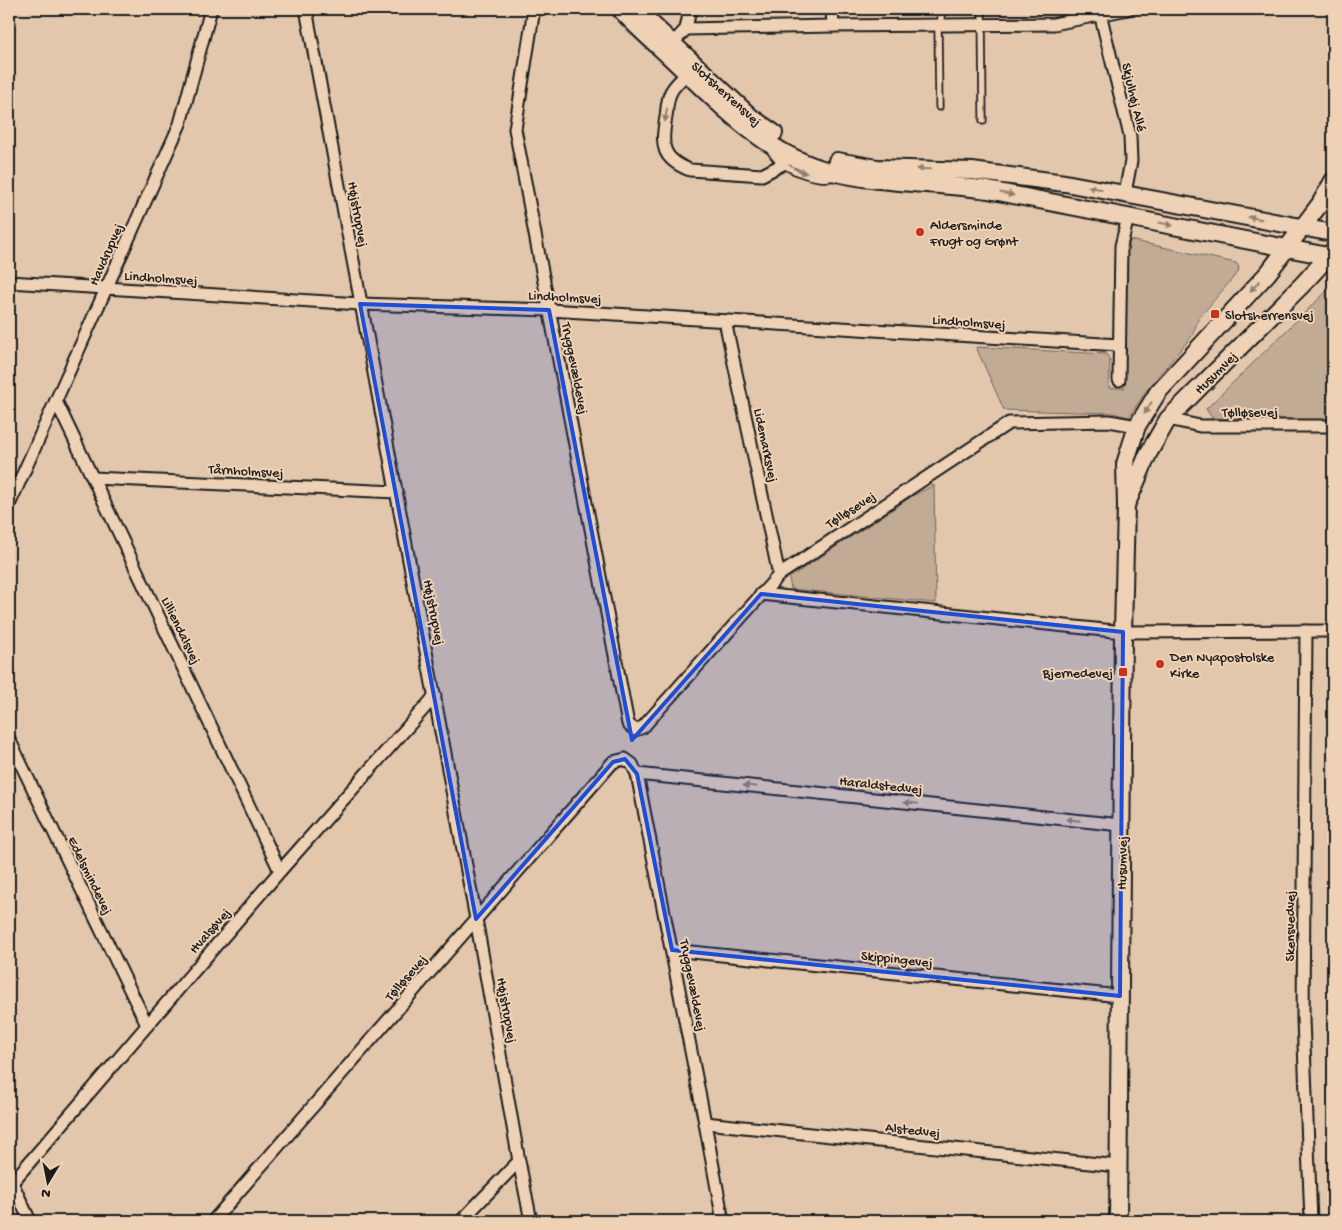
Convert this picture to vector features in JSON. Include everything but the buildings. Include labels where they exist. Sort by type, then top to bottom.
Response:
[{"type":"street","name":"Havdrupvej","points":[[9,505],[180,124],[211,9]]},
{"type":"street","name":"Højstrupvej","points":[[306,9],[435,696],[518,1161],[531,1221]]},
{"type":"street","name":"Tryggevældevej","points":[[534,9],[515,129],[628,724],[635,730]]},
{"type":"street","name":"Slotsherrensvej","points":[[620,9],[732,115],[768,142],[804,162],[824,169],[866,178],[988,190],[1285,248],[1332,255]]},
{"type":"street","name":"Slotsherrensvej","points":[[636,9],[751,117],[794,145],[820,157],[877,168],[972,171],[1019,176],[1125,193],[1333,232]]},
{"type":"street","points":[[673,43],[686,29],[690,9]]},
{"type":"street","points":[[832,9],[833,26]]},
{"type":"street","points":[[686,29],[1054,24],[1100,12],[1128,9]]},
{"type":"street","name":"Skjulhøj Allé","points":[[1100,12],[1130,136],[1131,161],[1125,193]]},
{"type":"street","name":"Slotsherrensvej","points":[[687,73],[669,95],[663,145],[672,161],[690,170],[762,175],[783,164]]},
{"type":"street","name":"Husumvej","points":[[1118,1221],[1125,464],[1137,426],[1158,392],[1268,273],[1320,204],[1333,181]]},
{"type":"street","points":[[1119,380],[1121,246],[1128,217]]},
{"type":"street","name":"Husumvej","points":[[1126,506],[1148,454],[1168,419],[1332,255]]},
{"type":"street","name":"Lindholmsvej","points":[[9,282],[360,304],[549,310],[1120,345]]},
{"type":"street","name":"Lidemarksvej","points":[[725,321],[779,575]]},
{"type":"street","name":"Lilliendalsvej","points":[[56,401],[280,871]]},
{"type":"street","name":"Tølløsevej","points":[[1168,419],[1200,426],[1333,426]]},
{"type":"street","name":"Tølløsevej","points":[[635,730],[643,727],[779,575],[1009,423],[1109,421],[1137,426]]},
{"type":"street","name":"Tårnholmsvej","points":[[93,478],[397,492]]},
{"type":"street","points":[[761,594],[1123,632],[1333,631]]},
{"type":"street","name":"Skensvedvej","points":[[1306,631],[1303,1019],[1311,1221]]},
{"type":"street","name":"Hvalsøvej","points":[[10,1181],[435,696]]},
{"type":"street","name":"Edelsmindevej","points":[[9,739],[147,1025]]},
{"type":"street","name":"Tryggevældevej","points":[[625,759],[632,764],[637,774],[723,1221]]},
{"type":"street","name":"Tølløsevej","points":[[213,1221],[613,762],[625,759]]},
{"type":"street","name":"Haraldstedvej","points":[[637,774],[1122,825]]},
{"type":"street","name":"Skippingevej","points":[[672,950],[1120,996]]},
{"type":"street","name":"Alstedvej","points":[[705,1122],[1118,1166]]},
{"type":"street","points":[[461,1221],[518,1161]]},
{"type":"street","points":[[10,1181],[30,1221]]},
{"type":"lane","points":[[939,107],[941,9]]},
{"type":"lane","points":[[982,9],[983,121]]},
{"type":"lane","points":[[768,142],[774,157],[783,164],[818,179],[827,179],[843,174]]},
{"type":"highlighted area","points":[[360,304],[549,310],[632,740],[761,594],[1123,632],[1120,996],[672,950],[637,774],[625,759],[613,762],[476,919]]},
{"type":"shaded area","points":[[1130,240],[1236,263],[1239,267],[1238,272],[1199,318],[1192,336],[1146,391],[1129,417],[1112,413],[1004,410],[976,347],[1106,354],[1110,360],[1109,388],[1124,388],[1126,259]]},
{"type":"shaded area","points":[[1333,285],[1333,420],[1212,418],[1206,409]]},
{"type":"shaded area","points":[[934,485],[936,603],[791,589],[789,578],[914,495]]},
{"type":"place","name":"Aldersminde Frugt og Grønt","points":[[920,232]]},
{"type":"place","name":"Slotsherrensvej","points":[[1215,314]]},
{"type":"place","name":"Den Nyapostolske Kirke","points":[[1160,664]]},
{"type":"place","name":"Bjernedevej","points":[[1123,672]]}]
